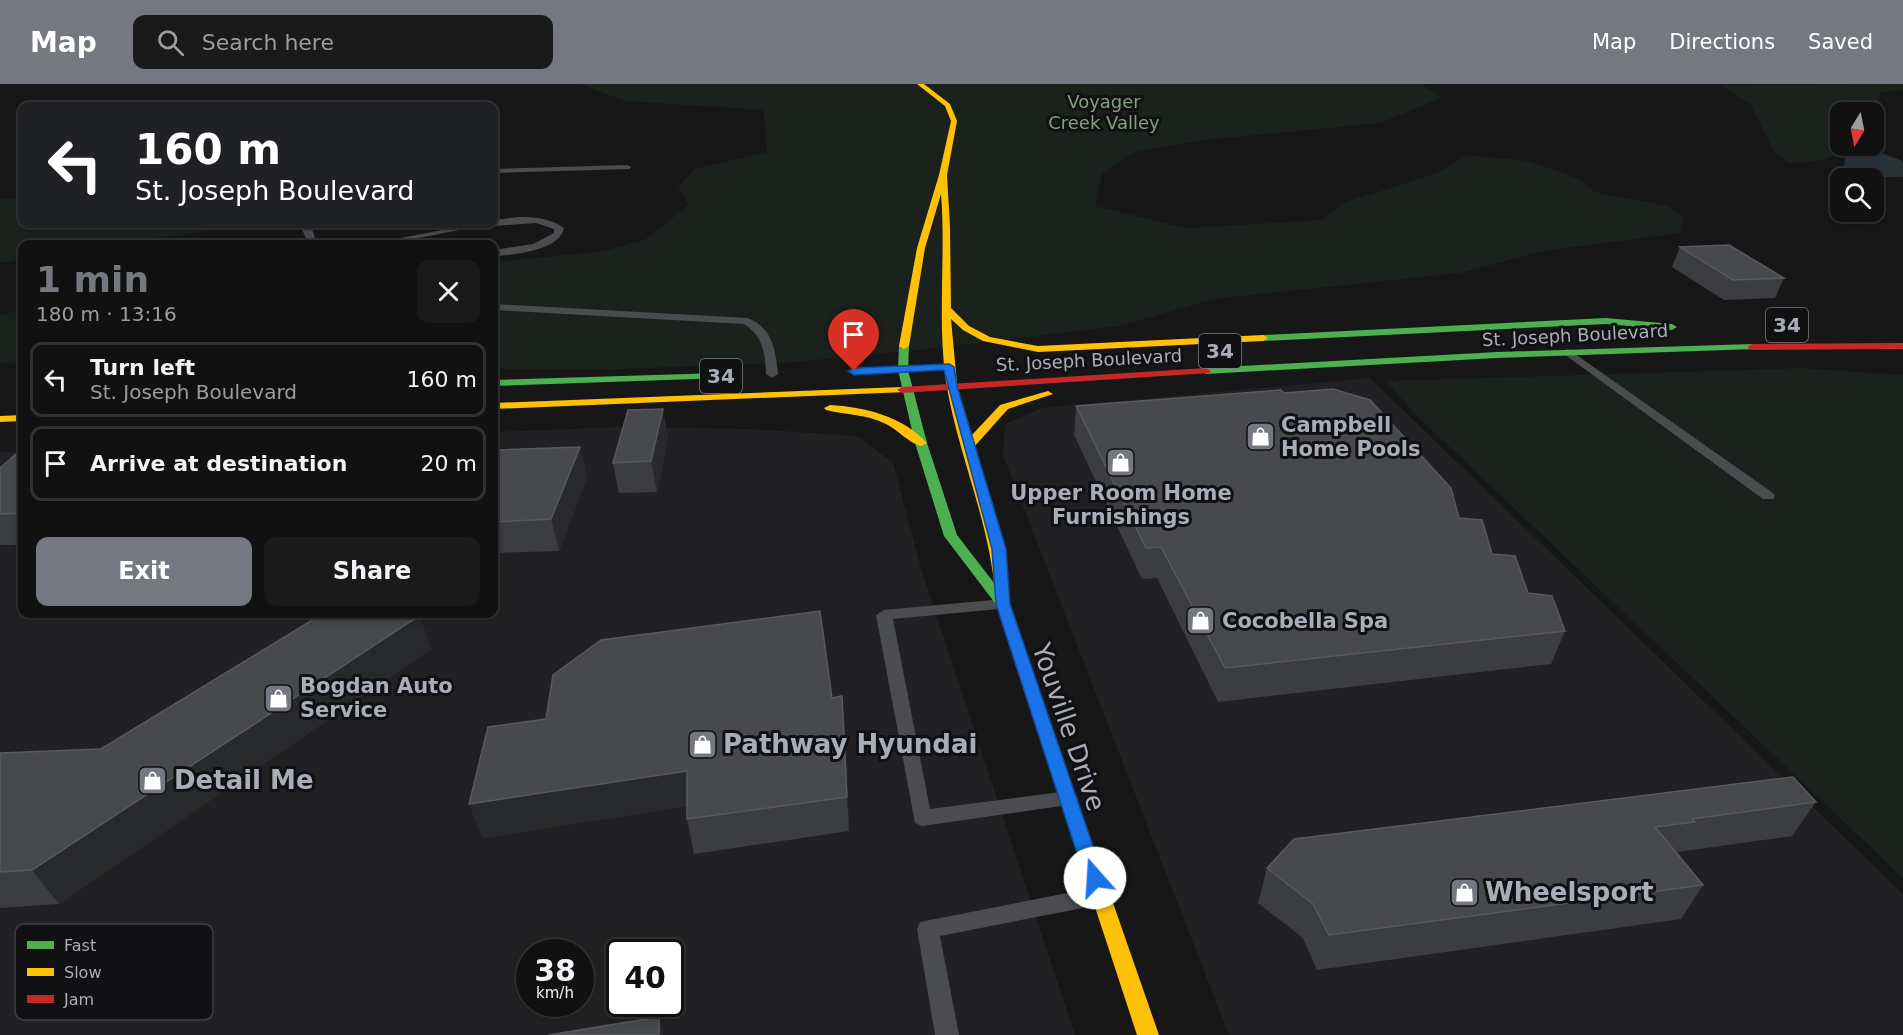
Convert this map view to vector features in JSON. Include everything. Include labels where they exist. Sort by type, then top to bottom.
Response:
[{"type":"main road","points":[[920,84],[938,96],[954,116],[943,175]]},
{"type":"main road","name":"Youville Drive","points":[[943,175],[947,205],[945,308],[949,367],[952,386],[999,549],[1003,604],[1148,1035]]},
{"type":"main road","name":"Youville Drive","points":[[943,175],[921,248],[903,351],[909,370],[908,389],[921,443],[951,536],[1003,604]]},
{"type":"main road","name":"St. Joseph Boulevard","points":[[945,308],[960,325],[978,338],[988,342],[1038,349],[1606,321],[1678,327],[1028,362]]},
{"type":"main road","name":"St. Joseph Boulevard","points":[[498,406],[598,404],[908,389],[1642,348],[1903,346]]},
{"type":"main road","points":[[884,370],[909,370]]},
{"type":"main road","name":"34","points":[[498,383],[738,375]]},
{"type":"main road","points":[[970,444],[1004,407],[1019,400],[1135,375]]},
{"type":"main road","points":[[598,404],[649,412],[784,409]]},
{"type":"main road","points":[[819,408],[841,408],[875,414],[905,428],[921,443]]},
{"type":"lane","points":[[498,171],[627,167]]},
{"type":"lane","points":[[498,222],[527,220],[553,224],[559,228],[558,234],[553,239],[539,245],[498,252]]},
{"type":"lane","points":[[397,240],[463,228]]},
{"type":"lane","points":[[498,307],[747,321],[757,326],[767,339],[772,374]]},
{"type":"lane","points":[[1568,352],[1768,496]]},
{"type":"lane","points":[[0,429],[12,418]]},
{"type":"lane","points":[[1003,604],[884,615],[922,818],[1068,798]]},
{"type":"lane","points":[[947,1035],[928,929],[1101,896]]},
{"type":"shaded area","points":[[1884,154],[1903,163],[1903,177],[1884,177],[1884,168],[1844,168],[1846,156],[1884,156]]},
{"type":"shaded area","points":[[1370,378],[1903,894],[1903,1035],[1229,1035],[1003,455],[1005,424],[1042,408]]},
{"type":"shaded area","points":[[615,427],[751,429],[857,436],[893,463],[922,572],[1075,1035],[0,1035],[0,452],[18,451],[18,618],[498,618],[498,432]]},
{"type":"green space","name":"Voyager Creek Valley","points":[[580,84],[1421,84],[1441,98],[1380,123],[1196,141],[1132,153],[1102,174],[1095,206],[1185,228],[1321,220],[1349,201],[1435,174],[1468,155],[1529,161],[1579,179],[1595,192],[1667,206],[1684,217],[1680,233],[1544,251],[1460,273],[1214,299],[1120,326],[795,362],[624,369],[498,369],[498,262],[604,251],[646,239],[689,205],[678,187],[695,169],[767,152],[763,110],[625,101]]},
{"type":"green space","points":[[1903,84],[1903,90],[1880,93],[1879,102],[1830,102],[1830,156],[1834,156],[1820,161],[1788,163],[1773,150],[1750,104],[1722,85]]},
{"type":"green space","points":[[0,198],[18,199],[18,228],[234,228],[139,240],[18,240],[18,260],[0,263]]},
{"type":"green space","points":[[18,311],[18,364],[0,363],[0,315]]},
{"type":"green space","points":[[1800,368],[1903,375],[1903,878],[1415,414],[1386,381]]},
{"type":"building","points":[[1729,245],[1784,278],[1733,280],[1680,247]]},
{"type":"building","points":[[1333,389],[1370,400],[1451,488],[1459,518],[1482,520],[1492,554],[1515,556],[1528,593],[1552,596],[1565,631],[1225,668],[1161,547],[1146,548],[1076,406],[1281,390],[1284,393]]},
{"type":"building","points":[[663,409],[651,461],[613,463],[628,410]]},
{"type":"building","points":[[580,447],[551,519],[498,522],[498,450]]},
{"type":"building","points":[[18,452],[18,513],[0,514],[0,468]]},
{"type":"building","name":"Pathway Hyundai","points":[[820,611],[832,698],[842,696],[847,797],[687,819],[687,771],[469,804],[488,727],[546,719],[553,675],[601,640]]},
{"type":"building","points":[[315,618],[416,618],[32,870],[0,872],[0,753],[101,749]]},
{"type":"building","points":[[1793,777],[1816,802],[1692,819],[1695,822],[1655,827],[1703,885],[1329,935],[1313,904],[1267,868],[1294,839]]},
{"type":"building","points":[[659,1017],[659,1035],[549,1035]]},
{"type":"traffic: fast","points":[[1263,338],[1606,321],[1672,327]]},
{"type":"traffic: fast","points":[[904,346],[903,370],[921,443],[951,536],[1003,604]]},
{"type":"traffic: fast","points":[[1206,371],[1497,355],[1752,347]]},
{"type":"traffic: fast","points":[[498,383],[720,376]]},
{"type":"traffic: slow","points":[[904,346],[921,248],[943,175],[954,121],[948,105],[920,84]]},
{"type":"traffic: slow","points":[[943,175],[948,358],[957,409],[993,531],[1001,582]]},
{"type":"traffic: slow","points":[[945,308],[966,328],[987,339],[1038,349],[1263,338]]},
{"type":"traffic: slow","points":[[498,406],[902,390]]},
{"type":"traffic: slow","points":[[970,444],[1004,407],[1048,394]]},
{"type":"traffic: slow","points":[[830,408],[879,417],[901,428],[921,443]]},
{"type":"traffic: slow","points":[[0,419],[18,418]]},
{"type":"traffic: slow","points":[[1080,834],[1148,1035]]},
{"type":"traffic: jam","points":[[1752,347],[1903,346]]},
{"type":"traffic: jam","points":[[902,390],[1206,371]]},
{"type":"traffic: jam","points":[[1001,582],[1003,604],[1080,834]]},
{"type":"place","name":"Campbell Home Pools","points":[[1260,437]]},
{"type":"place","name":"Upper Room Home Furnishings","points":[[1121,462]]},
{"type":"place","name":"Cocobella Spa","points":[[1201,621]]},
{"type":"place","name":"Bogdan Auto Service","points":[[279,698]]},
{"type":"place","name":"Pathway Hyundai","points":[[702,744]]},
{"type":"place","name":"Detail Me","points":[[153,780]]},
{"type":"place","name":"Wheelsport","points":[[1464,892]]},
{"type":"route","points":[[854,371],[949,367],[952,386],[999,549],[1003,604],[1095,878]]}]
